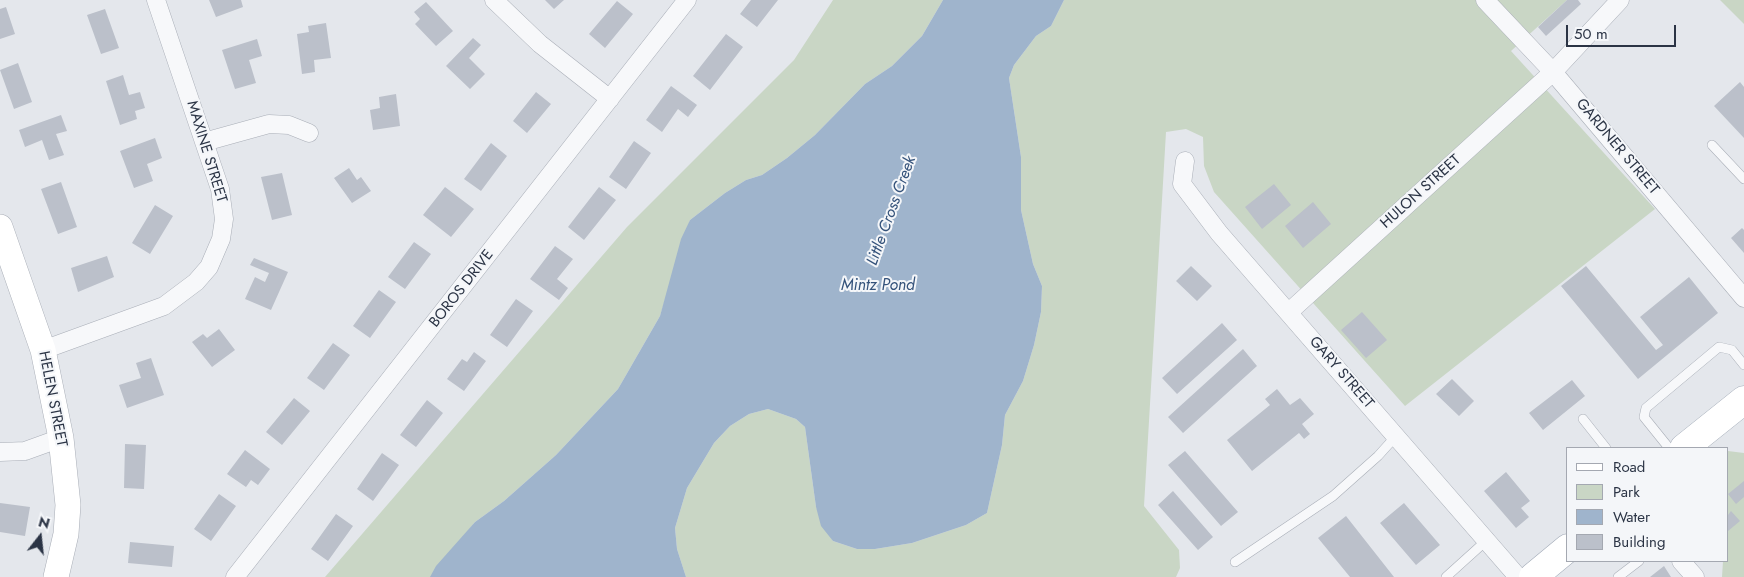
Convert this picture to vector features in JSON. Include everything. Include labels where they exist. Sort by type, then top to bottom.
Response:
[{"type":"main road","points":[[1685,447],[1741,408]]},
{"type":"main road","points":[[1533,577],[1566,550]]},
{"type":"street","name":"MAXINE STREET","points":[[43,350],[164,306],[196,282],[209,267],[221,239],[224,219],[220,189],[156,0]]},
{"type":"street","points":[[494,0],[540,44],[610,99]]},
{"type":"street","name":"BOROS DRIVE","points":[[236,577],[687,0]]},
{"type":"street","name":"GARDNER STREET","points":[[1485,0],[1553,72],[1744,298]]},
{"type":"street","name":"HULON STREET","points":[[1289,312],[1553,72],[1620,0]]},
{"type":"street","points":[[204,142],[269,124],[289,125],[309,133]]},
{"type":"street","name":"GARY STREET","points":[[1185,161],[1182,184],[1219,233],[1518,577]]},
{"type":"street","name":"HELEN STREET","points":[[0,227],[43,350],[61,438],[68,505],[66,534],[56,577]]},
{"type":"street","points":[[0,452],[25,451],[61,438]]},
{"type":"street","points":[[1682,562],[1695,577]]},
{"type":"lane","points":[[1712,145],[1744,179]]},
{"type":"lane","points":[[1668,447],[1644,417],[1646,408],[1719,347],[1732,350],[1744,365]]},
{"type":"lane","points":[[1583,420],[1605,447]]},
{"type":"lane","points":[[1235,562],[1333,496],[1378,456],[1396,436]]},
{"type":"lane","points":[[1446,577],[1487,540]]},
{"type":"lane","points":[[1618,577],[1638,562]]},
{"type":"green space","points":[[833,0],[943,0],[922,36],[892,66],[865,84],[815,135],[762,175],[746,180],[725,193],[690,220],[660,316],[618,389],[556,455],[504,501],[475,522],[431,577],[325,577],[627,227],[794,60]]},
{"type":"green space","points":[[1064,0],[1567,0],[1511,51],[1655,209],[1405,406],[1214,192],[1204,166],[1203,137],[1186,129],[1166,132],[1144,506],[1179,550],[1180,568],[1176,577],[686,577],[677,549],[675,528],[687,488],[714,443],[730,426],[749,414],[768,409],[796,419],[805,427],[816,507],[833,541],[857,549],[875,549],[912,543],[966,525],[987,513],[1002,445],[1005,415],[1023,381],[1034,345],[1041,312],[1042,286],[1033,264],[1021,210],[1021,157],[1009,78],[1014,65],[1036,36],[1051,26]]},
{"type":"green space","points":[[1720,0],[1744,0],[1744,24]]},
{"type":"green space","points":[[1729,451],[1744,453],[1744,577],[1722,577],[1723,562],[1729,562]]},
{"type":"water","name":"Mintz Pond","points":[[943,0],[1064,0],[1051,26],[1036,36],[1014,65],[1009,78],[1021,157],[1021,210],[1033,264],[1042,286],[1041,312],[1034,345],[1023,381],[1005,415],[1002,445],[987,513],[966,525],[912,543],[875,549],[857,549],[833,541],[821,526],[816,507],[805,427],[796,419],[768,409],[749,414],[730,426],[714,443],[687,488],[675,528],[677,549],[686,577],[430,577],[436,566],[475,522],[504,501],[556,455],[618,389],[660,316],[681,239],[690,220],[725,193],[746,180],[762,175],[787,158],[815,135],[865,84],[892,66],[922,36]]},
{"type":"building","points":[[209,0],[241,0],[243,7],[216,17]]},
{"type":"building","points":[[545,0],[564,0],[554,9]]},
{"type":"building","points":[[751,0],[778,0],[757,27],[740,14]]},
{"type":"building","points":[[1567,0],[1578,0],[1581,4],[1546,36],[1538,27]]},
{"type":"building","points":[[617,1],[633,14],[605,48],[589,34]]},
{"type":"building","points":[[426,2],[453,31],[436,46],[415,24],[420,19],[414,12]]},
{"type":"building","points":[[6,7],[15,34],[0,39],[0,9]]},
{"type":"building","points":[[105,9],[119,48],[101,54],[87,15]]},
{"type":"building","points":[[326,23],[331,58],[314,60],[315,72],[302,74],[297,34],[309,32],[308,26]]},
{"type":"building","points":[[726,34],[743,47],[710,90],[693,76]]},
{"type":"building","points":[[473,38],[481,45],[469,58],[485,74],[470,89],[446,66]]},
{"type":"building","points":[[257,39],[262,56],[249,60],[256,83],[235,89],[222,50]]},
{"type":"building","points":[[18,63],[32,102],[14,109],[0,70]]},
{"type":"building","points":[[123,75],[129,95],[140,92],[145,108],[135,111],[137,119],[120,125],[106,81]]},
{"type":"building","points":[[1740,82],[1744,87],[1744,138],[1714,106]]},
{"type":"building","points":[[671,86],[697,105],[688,117],[678,109],[662,132],[646,120]]},
{"type":"building","points":[[536,92],[551,104],[527,133],[513,121]]},
{"type":"building","points":[[396,94],[400,126],[373,130],[370,110],[380,108],[379,97]]},
{"type":"building","points":[[61,115],[67,131],[56,134],[64,155],[49,160],[42,140],[25,147],[19,130]]},
{"type":"building","points":[[155,138],[162,158],[147,164],[153,181],[134,188],[120,151]]},
{"type":"building","points":[[634,141],[651,153],[626,189],[609,177]]},
{"type":"building","points":[[491,143],[507,156],[481,191],[464,179]]},
{"type":"building","points":[[349,168],[357,180],[361,177],[371,191],[352,203],[334,178]]},
{"type":"building","points":[[282,173],[292,215],[272,220],[261,177]]},
{"type":"building","points":[[61,182],[77,227],[58,234],[41,189]]},
{"type":"building","points":[[1274,184],[1291,205],[1262,229],[1245,207]]},
{"type":"building","points":[[445,187],[474,209],[451,237],[423,215]]},
{"type":"building","points":[[599,187],[616,200],[584,240],[568,227]]},
{"type":"building","points":[[1313,202],[1331,224],[1303,248],[1285,226]]},
{"type":"building","points":[[155,205],[173,216],[150,254],[132,243]]},
{"type":"building","points":[[1742,228],[1744,230],[1744,253],[1731,238]]},
{"type":"building","points":[[414,242],[431,254],[405,289],[388,277]]},
{"type":"building","points":[[555,246],[573,259],[557,279],[568,288],[559,300],[530,279]]},
{"type":"building","points":[[107,256],[114,277],[78,292],[71,268]]},
{"type":"building","points":[[254,258],[288,272],[271,310],[245,299],[255,277],[265,282],[269,273],[250,265]]},
{"type":"building","points":[[1191,266],[1212,286],[1197,301],[1176,281]]},
{"type":"building","points":[[1586,266],[1656,350],[1663,345],[1640,317],[1689,277],[1718,313],[1638,379],[1561,286]]},
{"type":"building","points":[[379,290],[396,302],[370,338],[353,326]]},
{"type":"building","points":[[516,299],[533,311],[507,347],[490,335]]},
{"type":"building","points":[[1362,312],[1387,340],[1366,358],[1341,330]]},
{"type":"building","points":[[1222,323],[1237,340],[1177,394],[1162,378]]},
{"type":"building","points":[[219,329],[235,350],[212,367],[192,342],[203,334],[207,338]]},
{"type":"building","points":[[333,343],[350,355],[324,390],[307,378]]},
{"type":"building","points":[[1243,349],[1257,366],[1183,433],[1168,417]]},
{"type":"building","points":[[474,352],[486,361],[464,391],[447,379],[462,359],[467,362]]},
{"type":"building","points":[[151,358],[164,395],[127,408],[119,385],[141,378],[136,363]]},
{"type":"building","points":[[1452,379],[1474,401],[1459,416],[1436,394]]},
{"type":"building","points":[[1572,380],[1585,396],[1543,430],[1529,413]]},
{"type":"building","points":[[1277,389],[1290,405],[1300,398],[1314,414],[1302,424],[1310,434],[1304,439],[1299,433],[1252,471],[1227,440],[1270,405],[1265,399]]},
{"type":"building","points":[[294,398],[310,411],[282,445],[266,432]]},
{"type":"building","points":[[427,400],[443,413],[416,447],[400,435]]},
{"type":"building","points":[[125,444],[146,445],[144,489],[124,488]]},
{"type":"building","points":[[245,450],[270,469],[258,485],[251,480],[246,487],[227,474]]},
{"type":"building","points":[[1185,451],[1238,512],[1221,526],[1168,465]]},
{"type":"building","points":[[382,453],[399,465],[373,501],[357,489]]},
{"type":"building","points":[[1506,472],[1530,501],[1521,508],[1529,517],[1516,528],[1484,491]]},
{"type":"building","points":[[1744,481],[1744,497],[1736,504],[1729,493]]},
{"type":"building","points":[[1173,491],[1213,537],[1198,550],[1158,505]]},
{"type":"building","points":[[219,494],[236,506],[211,541],[194,529]]},
{"type":"building","points":[[0,503],[30,507],[25,536],[0,532]]},
{"type":"building","points":[[1404,503],[1440,545],[1416,565],[1380,523]]},
{"type":"building","points":[[1731,511],[1740,521],[1729,530],[1729,514]]},
{"type":"building","points":[[336,514],[353,526],[328,561],[311,549]]},
{"type":"building","points":[[1346,516],[1394,577],[1350,577],[1318,538]]},
{"type":"building","points":[[130,542],[174,546],[172,567],[128,563]]},
{"type":"building","points":[[1664,566],[1671,577],[1650,577]]},
{"type":"water label","name":"Little Cross Creek","points":[[892,211]]}]
